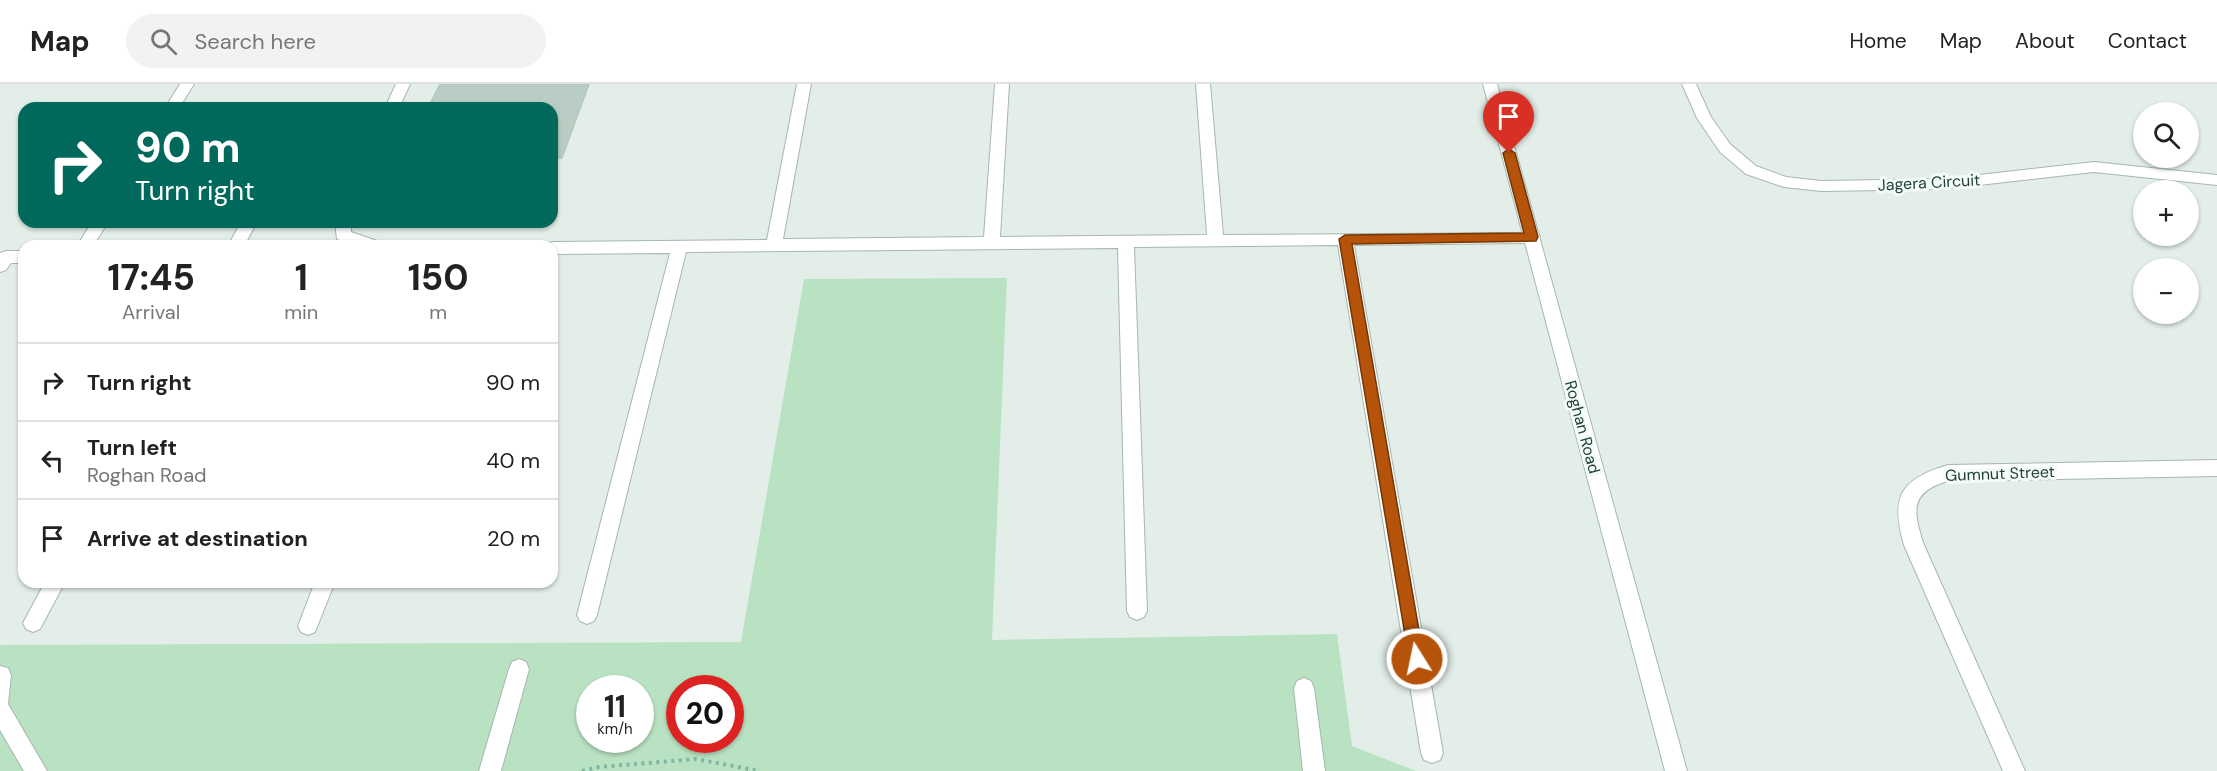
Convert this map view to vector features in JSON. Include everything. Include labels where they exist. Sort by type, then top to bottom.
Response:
[{"type":"street","points":[[176,102],[187,84]]},
{"type":"street","points":[[395,102],[403,84]]},
{"type":"street","points":[[774,245],[804,84]]},
{"type":"street","points":[[992,243],[1002,84]]},
{"type":"street","points":[[1203,84],[1215,241]]},
{"type":"street","name":"Roghan Road","points":[[1490,84],[1676,771]]},
{"type":"street","name":"Jagera Circuit","points":[[1689,84],[1704,118],[1725,148],[1751,170],[1784,183],[1821,186],[1944,184],[2094,167],[2217,180]]},
{"type":"street","points":[[343,228],[343,235],[357,240]]},
{"type":"street","points":[[558,248],[1532,237]]},
{"type":"street","points":[[1345,239],[1432,753]]},
{"type":"street","points":[[1126,242],[1137,611]]},
{"type":"street","points":[[587,615],[680,246]]},
{"type":"street","points":[[0,266],[6,257],[18,257]]},
{"type":"street","name":"Gumnut Street","points":[[2014,771],[1914,545],[1905,509],[1907,496],[1917,485],[1931,477],[1948,473],[2217,468]]},
{"type":"street","points":[[33,623],[53,588]]},
{"type":"street","points":[[308,626],[323,588]]},
{"type":"street","points":[[490,771],[519,669]]},
{"type":"street","points":[[0,699],[1,675]]},
{"type":"street","points":[[1304,688],[1314,771]]},
{"type":"street","points":[[0,710],[36,771]]},
{"type":"path","points":[[582,771],[599,767],[696,759],[759,771]]},
{"type":"green space","points":[[1007,278],[992,640],[1337,634],[1352,746],[1416,771],[0,771],[0,645],[741,642],[804,279]]},
{"type":"building","points":[[440,84],[589,84],[562,158],[558,158],[558,102],[431,102]]},
{"type":"route","points":[[1417,659],[1345,239],[1532,237],[1509,153]]}]
